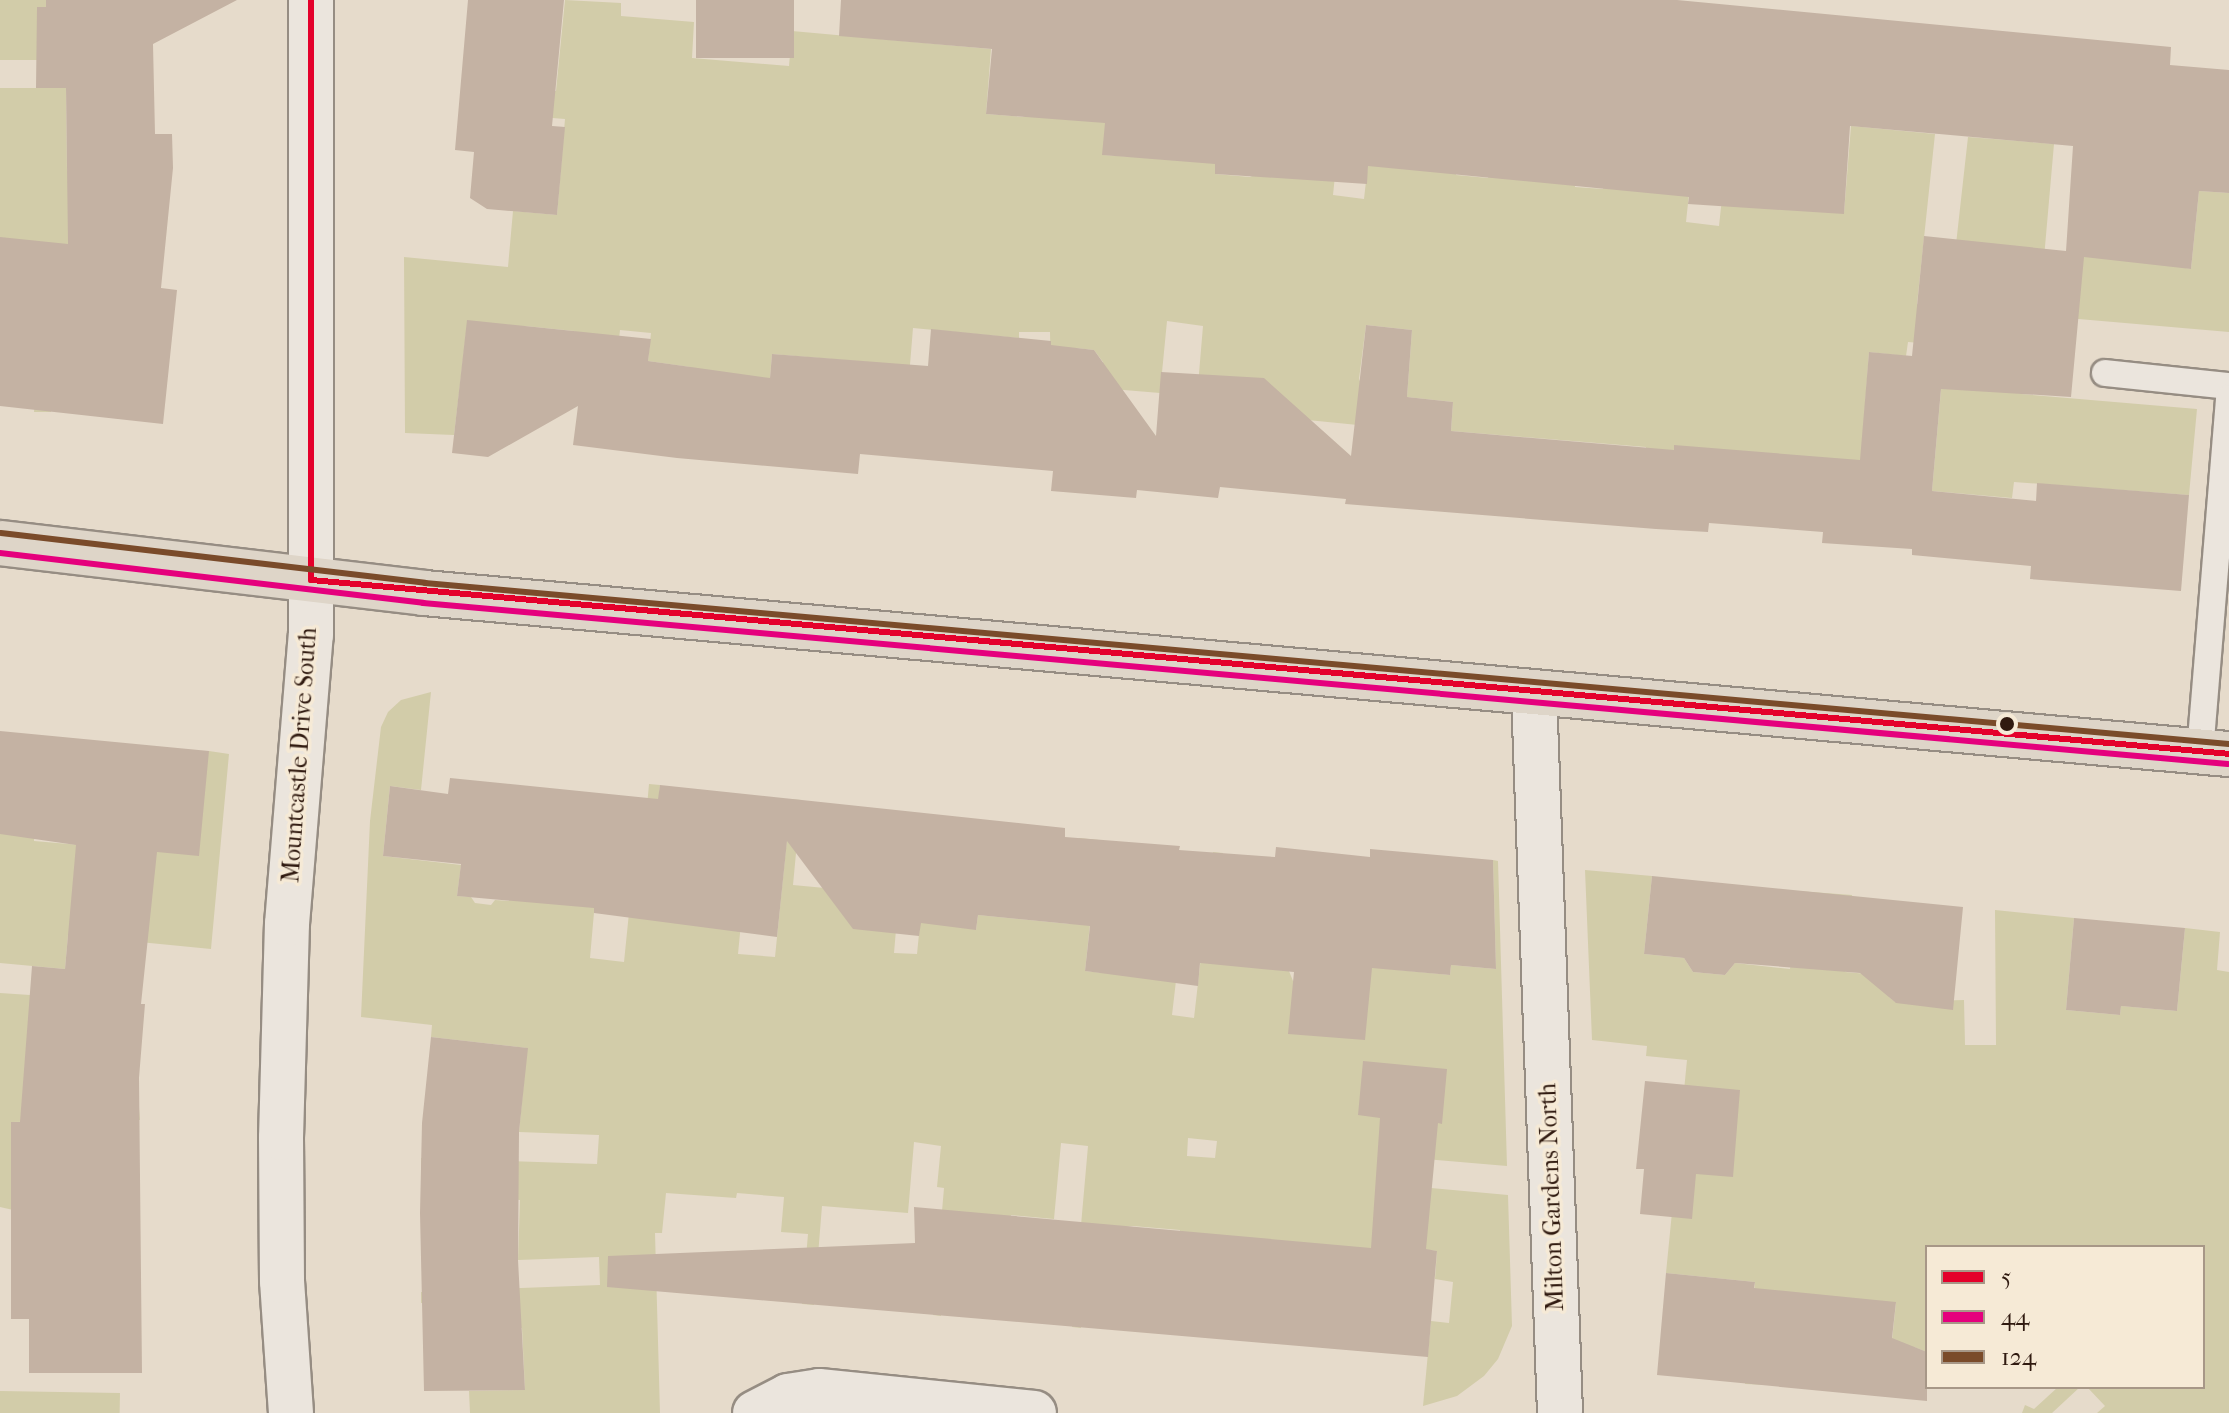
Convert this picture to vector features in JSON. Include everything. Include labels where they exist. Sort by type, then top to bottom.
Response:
[{"type":"main road","points":[[0,543],[311,580],[1534,694],[2215,753]]},
{"type":"street","name":"Mountcastle Drive South","points":[[291,1413],[282,1281],[281,1138],[287,924],[309,691],[311,0]]},
{"type":"street","name":"Milton Gardens North","points":[[1534,694],[1560,1413]]},
{"type":"street","points":[[755,1413],[788,1396],[819,1391],[1034,1413]]},
{"type":"lane","points":[[2105,373],[2229,386]]},
{"type":"lane","points":[[2215,753],[2229,398]]},
{"type":"shaded area","points":[[0,0],[46,0],[46,7],[37,8],[37,35],[46,60],[0,60]]},
{"type":"shaded area","points":[[565,0],[621,3],[621,16],[694,22],[692,58],[789,66],[792,31],[991,49],[986,114],[1023,117],[1109,87],[1103,155],[1135,157],[1221,101],[1215,174],[1250,177],[1339,137],[1333,195],[1364,199],[1377,84],[1463,91],[1456,175],[1488,178],[1493,124],[1578,141],[1575,187],[1603,189],[1610,106],[1693,156],[1686,222],[1719,226],[1731,114],[1844,213],[1851,126],[1935,134],[1917,304],[1949,307],[1968,137],[2054,144],[2039,315],[2021,394],[2197,409],[2189,495],[2014,482],[2012,498],[1932,491],[1945,345],[1908,342],[1906,356],[1869,352],[1861,460],[1671,481],[1644,479],[1646,447],[1451,431],[1453,402],[1407,397],[1412,330],[1366,325],[1359,379],[1378,427],[1196,409],[1203,326],[1167,321],[1160,393],[1100,388],[1103,362],[1094,350],[1076,348],[1064,358],[1051,381],[1050,332],[1019,332],[1019,338],[913,328],[908,389],[867,362],[772,354],[766,425],[690,367],[648,361],[651,333],[620,330],[617,357],[574,331],[525,326],[522,340],[466,334],[454,435],[405,433],[404,257],[508,267],[513,211],[557,215],[565,119],[502,114],[504,87],[556,91]]},
{"type":"shaded area","points":[[0,88],[66,88],[67,171],[105,172],[70,227],[51,412],[34,412],[43,283],[0,237]]},
{"type":"shaded area","points":[[2199,191],[2229,193],[2229,332],[2067,318],[2073,247],[2191,269]]},
{"type":"shaded area","points":[[431,692],[421,790],[390,786],[383,856],[461,865],[457,896],[471,897],[475,903],[491,905],[495,900],[509,901],[512,870],[595,901],[590,958],[624,962],[631,893],[639,894],[649,784],[660,785],[652,872],[745,882],[738,954],[775,957],[791,799],[801,800],[793,885],[899,895],[894,953],[917,954],[930,824],[976,930],[978,915],[1070,924],[1079,838],[1099,840],[1085,971],[1103,973],[1179,955],[1172,1015],[1194,1018],[1213,852],[1223,853],[1216,927],[1289,971],[1293,981],[1372,958],[1399,970],[1450,975],[1451,965],[1496,969],[1493,860],[1498,861],[1507,1166],[1378,1155],[1431,1188],[1508,1195],[1512,1326],[1498,1359],[1484,1376],[1457,1396],[1423,1406],[1431,1321],[1449,1323],[1453,1282],[1435,1279],[1437,1251],[1391,1246],[1176,1290],[1180,1230],[1133,1226],[1088,1231],[1081,1328],[1072,1327],[1088,1146],[1061,1143],[1054,1219],[1011,1215],[1010,1222],[949,1218],[941,1316],[933,1315],[944,1188],[937,1187],[941,1146],[914,1142],[908,1213],[822,1206],[814,1305],[802,1304],[808,1234],[781,1232],[784,1197],[737,1193],[736,1198],[666,1193],[662,1233],[655,1233],[660,1413],[470,1413],[469,1391],[525,1390],[522,1328],[505,1328],[504,1301],[421,1303],[421,1292],[600,1285],[599,1257],[518,1260],[520,1200],[504,1199],[504,1172],[421,1170],[421,1158],[597,1164],[599,1135],[519,1132],[527,1048],[431,1037],[432,1025],[361,1017],[370,821],[381,727],[388,712],[401,700]],"holes":[[[1188,1138],[1217,1141],[1215,1158],[1187,1156]]]},
{"type":"shaded area","points":[[43,736],[34,841],[103,847],[209,751],[229,754],[211,949],[68,935],[65,969],[0,963],[0,834]]},
{"type":"shaded area","points":[[1585,870],[1652,876],[1644,954],[1684,958],[1693,972],[1725,975],[1735,963],[1790,969],[1798,891],[1852,895],[1845,972],[1890,976],[1889,997],[1895,1002],[1964,1000],[1965,1045],[1996,1045],[1995,910],[2074,918],[2066,1010],[2120,1015],[2121,1006],[2177,1011],[2185,928],[2220,932],[2217,970],[2229,972],[2229,1413],[2097,1413],[2105,1406],[2089,1389],[2205,1389],[2205,1245],[1925,1245],[1925,1351],[1914,1347],[1887,1387],[1896,1303],[1768,1385],[1745,1384],[1755,1282],[1666,1273],[1687,1060],[1646,1056],[1647,1046],[1592,1040]]},
{"type":"shaded area","points":[[0,993],[30,995],[139,1108],[140,1120],[11,1122],[22,1212],[0,1207]]},
{"type":"shaded area","points":[[2056,1389],[2078,1389],[2052,1413],[2022,1413],[2025,1405],[2034,1409]]},
{"type":"shaded area","points":[[0,1391],[120,1393],[120,1413],[0,1413]]},
{"type":"building","points":[[46,0],[237,0],[153,44],[155,134],[172,134],[173,168],[161,288],[177,290],[163,424],[0,406],[0,237],[68,244],[66,88],[36,88],[37,7],[46,7]]},
{"type":"building","points":[[468,0],[564,0],[552,126],[565,127],[557,215],[487,209],[470,198],[474,152],[455,150]]},
{"type":"building","points":[[696,0],[794,0],[794,58],[696,58]]},
{"type":"building","points":[[841,0],[1677,0],[2171,47],[2170,65],[2229,70],[2229,193],[2199,191],[2191,269],[2084,257],[2071,397],[1941,389],[1932,491],[2036,501],[2037,483],[2189,495],[2181,591],[2030,579],[2031,566],[1912,555],[1912,549],[1822,543],[1823,532],[1709,523],[1708,532],[1656,529],[1345,504],[1346,499],[1220,487],[1218,498],[1137,490],[1136,498],[1051,491],[1053,471],[860,454],[858,474],[677,458],[573,445],[578,406],[488,457],[452,453],[467,320],[651,339],[648,361],[770,378],[772,354],[928,366],[931,329],[1051,341],[1051,345],[1094,350],[1156,436],[1161,372],[1264,378],[1351,456],[1366,325],[1412,330],[1407,397],[1453,402],[1451,431],[1674,450],[1674,445],[1860,460],[1869,352],[1912,356],[1924,236],[2066,251],[2073,146],[1850,126],[1844,214],[1688,204],[1689,197],[1368,166],[1367,184],[1215,174],[1215,164],[1102,155],[1105,123],[986,114],[992,49],[839,36]]},
{"type":"building","points":[[0,731],[209,751],[199,856],[157,852],[141,1004],[145,1004],[139,1078],[142,1373],[29,1373],[29,1319],[11,1319],[11,1122],[20,1122],[32,966],[65,969],[76,845],[0,834]]},
{"type":"building","points":[[450,778],[658,799],[660,785],[1065,828],[1065,837],[1180,846],[1179,850],[1275,857],[1276,847],[1370,857],[1370,849],[1493,860],[1496,969],[1451,965],[1450,975],[1372,968],[1365,1040],[1288,1034],[1294,972],[1200,963],[1198,986],[1085,971],[1090,926],[978,915],[976,930],[921,923],[919,936],[853,929],[787,841],[777,937],[594,913],[594,908],[457,896],[461,864],[383,856],[390,786],[448,794]]},
{"type":"building","points":[[1652,876],[1963,907],[1953,1010],[1896,1003],[1860,973],[1735,963],[1725,975],[1693,972],[1684,958],[1644,954]]},
{"type":"building","points":[[2074,918],[2185,928],[2177,1011],[2121,1006],[2120,1015],[2066,1010]]},
{"type":"building","points":[[431,1037],[528,1048],[519,1132],[518,1260],[525,1390],[424,1391],[420,1213],[422,1123]]},
{"type":"building","points":[[1363,1061],[1447,1069],[1442,1124],[1438,1123],[1426,1249],[1437,1251],[1428,1357],[607,1287],[608,1256],[915,1243],[914,1207],[1371,1248],[1380,1118],[1358,1115]]},
{"type":"building","points":[[1645,1081],[1740,1090],[1733,1177],[1696,1174],[1692,1219],[1640,1214],[1644,1169],[1636,1169]]},
{"type":"building","points":[[1666,1273],[1755,1282],[1754,1288],[1896,1302],[1892,1338],[1925,1351],[1927,1401],[1657,1375]]},
{"type":"transit line","name":"5","points":[[311,0],[311,580]]},
{"type":"transit line","name":"124","points":[[1,533],[425,583],[2229,744]]},
{"type":"transit line","name":"44","points":[[0,553],[423,603],[2228,764]]},
{"type":"transit line","name":"5","points":[[311,580],[2229,754]]}]
